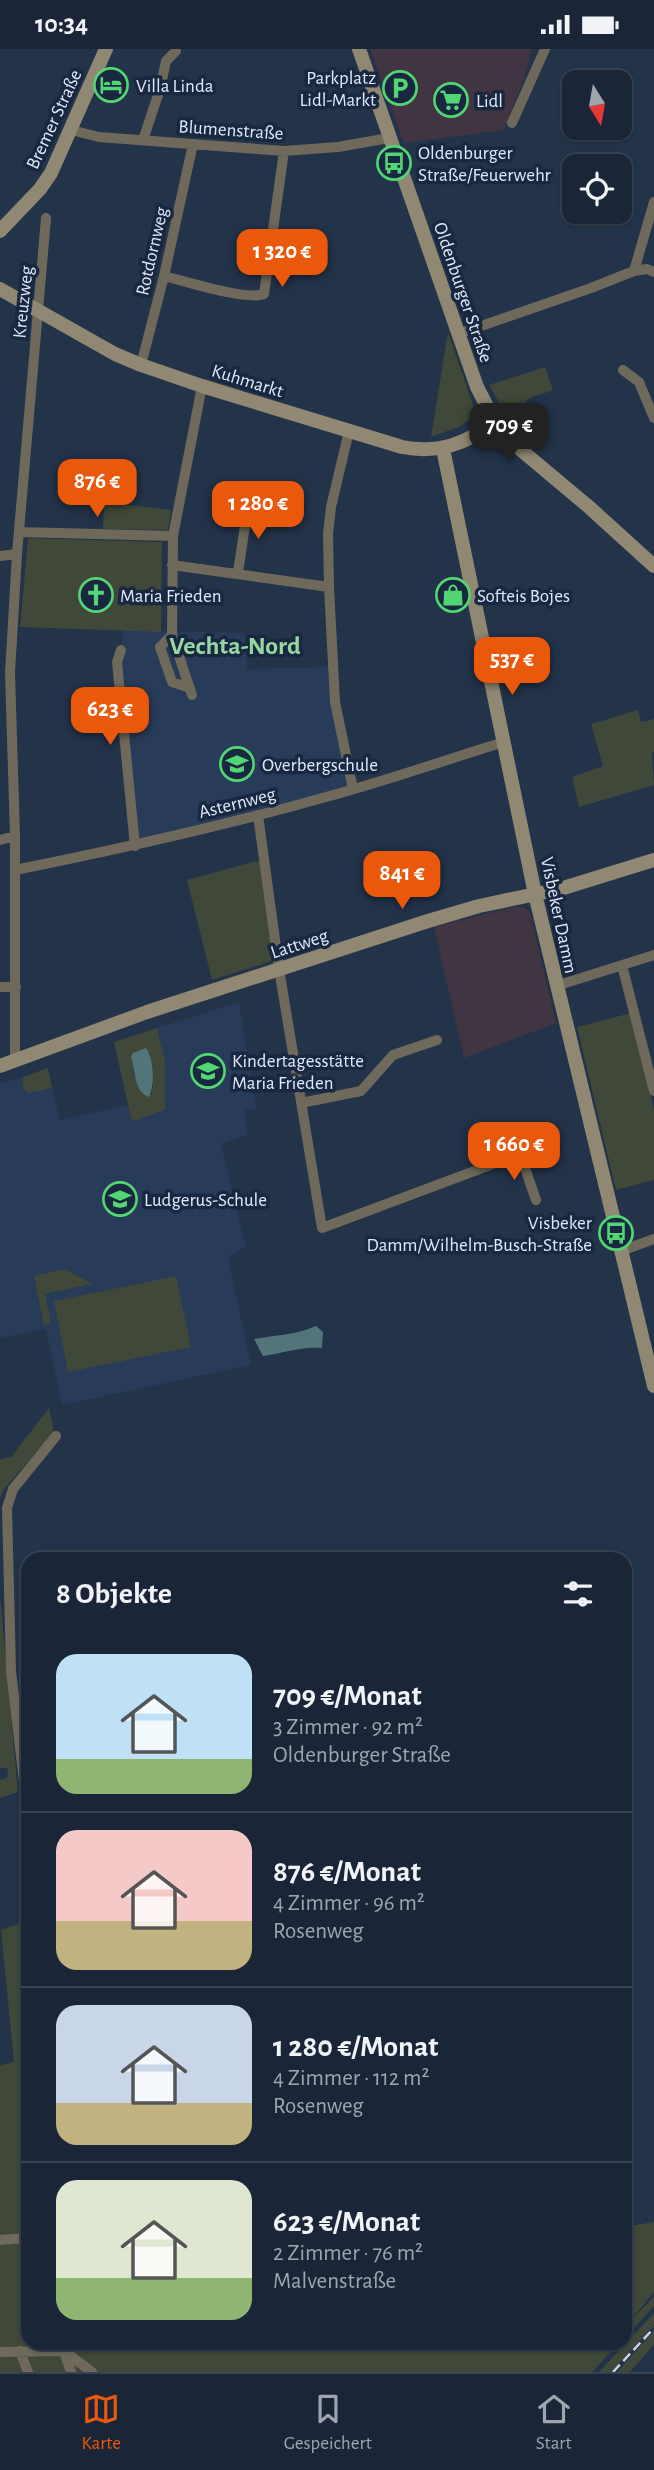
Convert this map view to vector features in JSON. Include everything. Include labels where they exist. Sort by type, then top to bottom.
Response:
[{"type":"street","name":"Bremer Straße","points":[[0,231],[40,190],[71,130],[106,49]]},
{"type":"street","name":"Oldenburger Straße","points":[[359,49],[477,387],[495,422],[521,450],[654,566]]},
{"type":"street","points":[[512,123],[545,49]]},
{"type":"street","points":[[142,141],[160,89],[166,61],[176,51]]},
{"type":"street","name":"Blumenstraße","points":[[71,130],[99,137],[284,151],[338,147],[388,138]]},
{"type":"street","name":"Rotdornweg","points":[[141,365],[164,276],[192,144]]},
{"type":"street","points":[[164,276],[225,292],[258,297],[264,294],[284,151]]},
{"type":"street","points":[[634,271],[654,202]]},
{"type":"street","name":"Kreuzweg","points":[[15,1060],[15,836],[5,674],[40,310],[46,218]]},
{"type":"street","points":[[458,334],[634,271],[647,269],[654,272]]},
{"type":"street","name":"Kuhmarkt","points":[[0,289],[115,354],[141,365],[402,447],[416,450],[443,449],[472,438],[495,422]]},
{"type":"street","points":[[623,370],[639,382],[654,418]]},
{"type":"street","points":[[172,635],[160,647],[172,682],[191,692],[172,635],[173,536],[202,386]]},
{"type":"street","points":[[349,431],[331,507],[328,534],[335,702],[353,789]]},
{"type":"street","name":"Visbeker Damm","points":[[443,449],[535,894],[654,1386]]},
{"type":"street","points":[[238,572],[248,506]]},
{"type":"street","points":[[19,532],[173,536]]},
{"type":"street","points":[[0,556],[17,554]]},
{"type":"street","points":[[172,565],[238,572],[329,587]]},
{"type":"street","points":[[121,650],[117,662],[135,846]]},
{"type":"street","name":"Asternweg","points":[[15,870],[135,846],[258,815],[353,789],[504,742]]},
{"type":"street","points":[[258,815],[279,969],[322,1228],[520,1154],[536,1199]]},
{"type":"street","points":[[0,840],[15,836]]},
{"type":"street","name":"Lattweg","points":[[0,1066],[151,1010],[456,912],[535,894],[654,860]]},
{"type":"street","points":[[556,986],[654,955]]},
{"type":"street","points":[[622,965],[649,1052],[654,1091]]},
{"type":"street","points":[[0,987],[16,987]]},
{"type":"street","points":[[301,1103],[361,1091],[393,1055],[437,1041]]},
{"type":"street","points":[[621,1251],[654,1239]]},
{"type":"street","points":[[21,1756],[11,1671],[7,1601],[7,1508],[13,1489],[56,1436]]},
{"type":"street","points":[[0,2240],[21,2238]]},
{"type":"street","points":[[0,2352],[30,2350]]},
{"type":"street","points":[[63,2350],[71,2372]]},
{"type":"street","points":[[66,2350],[92,2372]]},
{"type":"street","points":[[20,2351],[28,2372]]},
{"type":"shaded area","points":[[370,49],[532,49],[524,79],[504,130],[404,143]]},
{"type":"shaded area","points":[[448,332],[473,405],[473,416],[461,426],[431,437]]},
{"type":"shaded area","points":[[545,367],[553,390],[532,397],[506,415],[489,385]]},
{"type":"shaded area","points":[[104,502],[171,510],[168,530],[103,529]]},
{"type":"shaded area","points":[[28,538],[162,542],[161,632],[20,627]]},
{"type":"shaded area","name":"Overbergschule","points":[[124,630],[245,633],[247,669],[332,667],[353,789],[135,846],[121,650]]},
{"type":"shaded area","points":[[638,710],[641,722],[654,719],[654,785],[579,807],[572,777],[603,766],[591,724]]},
{"type":"shaded area","points":[[261,860],[274,958],[212,980],[187,880]]},
{"type":"shaded area","points":[[523,907],[530,912],[556,1023],[464,1058],[434,927]]},
{"type":"shaded area","points":[[239,1002],[256,1109],[244,1110],[248,1135],[221,1144],[246,1246],[228,1257],[251,1365],[62,1405],[46,1329],[0,1338],[0,1084],[23,1077],[23,1088],[29,1092],[52,1088],[60,1120],[128,1105],[131,1119],[165,1110],[165,1060],[157,1028]]},
{"type":"shaded area","points":[[631,1013],[654,1110],[654,1180],[616,1190],[577,1027]]},
{"type":"shaded area","points":[[157,1028],[165,1060],[165,1110],[134,1121],[131,1119],[114,1042]],"holes":[[[150,1054],[153,1086],[151,1095],[139,1089],[133,1072],[134,1064]]]},
{"type":"shaded area","points":[[146,1048],[153,1072],[149,1097],[140,1090],[131,1057],[133,1053]]},
{"type":"shaded area","points":[[48,1068],[52,1088],[29,1093],[23,1088],[23,1077]]},
{"type":"shaded area","points":[[65,1269],[92,1284],[45,1294],[51,1323],[44,1325],[34,1276]]},
{"type":"shaded area","points":[[176,1276],[191,1347],[68,1372],[54,1301]]},
{"type":"shaded area","points":[[316,1326],[323,1332],[322,1348],[263,1356],[254,1339],[293,1333]]},
{"type":"shaded area","points":[[49,1408],[54,1432],[4,1489],[0,1498],[0,1459],[11,1457]]},
{"type":"shaded area","points":[[0,1597],[18,1792],[0,1798],[0,1780],[7,1778],[8,1768],[0,1768]]},
{"type":"shaded area","points":[[21,1923],[21,2350],[612,2350],[592,2372],[0,2372],[0,2065],[14,2062],[1,1930]]},
{"type":"shaded area","points":[[654,2222],[654,2292],[632,2319],[632,2226]]},
{"type":"shaded area","points":[[654,2297],[654,2306],[632,2330],[632,2319]]},
{"type":"shaded area","points":[[654,2313],[654,2325],[632,2349],[632,2337]]},
{"type":"shaded area","points":[[654,2331],[654,2344],[630,2372],[617,2372]]},
{"type":"shaded area","points":[[620,2350],[631,2350],[611,2372],[599,2372]]},
{"type":"railway","points":[[613,2372],[654,2328]]},
{"type":"place","name":"Villa Linda","points":[[111,85]]},
{"type":"place","name":"Parkplatz Lidl-Markt","points":[[400,88]]},
{"type":"place","name":"Lidl","points":[[451,100]]},
{"type":"place","name":"Oldenburger Straße/Feuerwehr","points":[[394,163]]},
{"type":"place","name":"Maria Frieden","points":[[96,595]]},
{"type":"place","name":"Softeis Bojes","points":[[453,595]]},
{"type":"place","name":"Overbergschule","points":[[237,764]]},
{"type":"place","name":"Kindertagesstätte Maria Frieden","points":[[208,1071]]},
{"type":"place","name":"Ludgerus-Schule","points":[[120,1199]]},
{"type":"place","name":"Visbeker Damm/Wilhelm-Busch-Straße","points":[[616,1233]]},
{"type":"district","name":"Vechta-Nord","points":[[235,645]]}]
